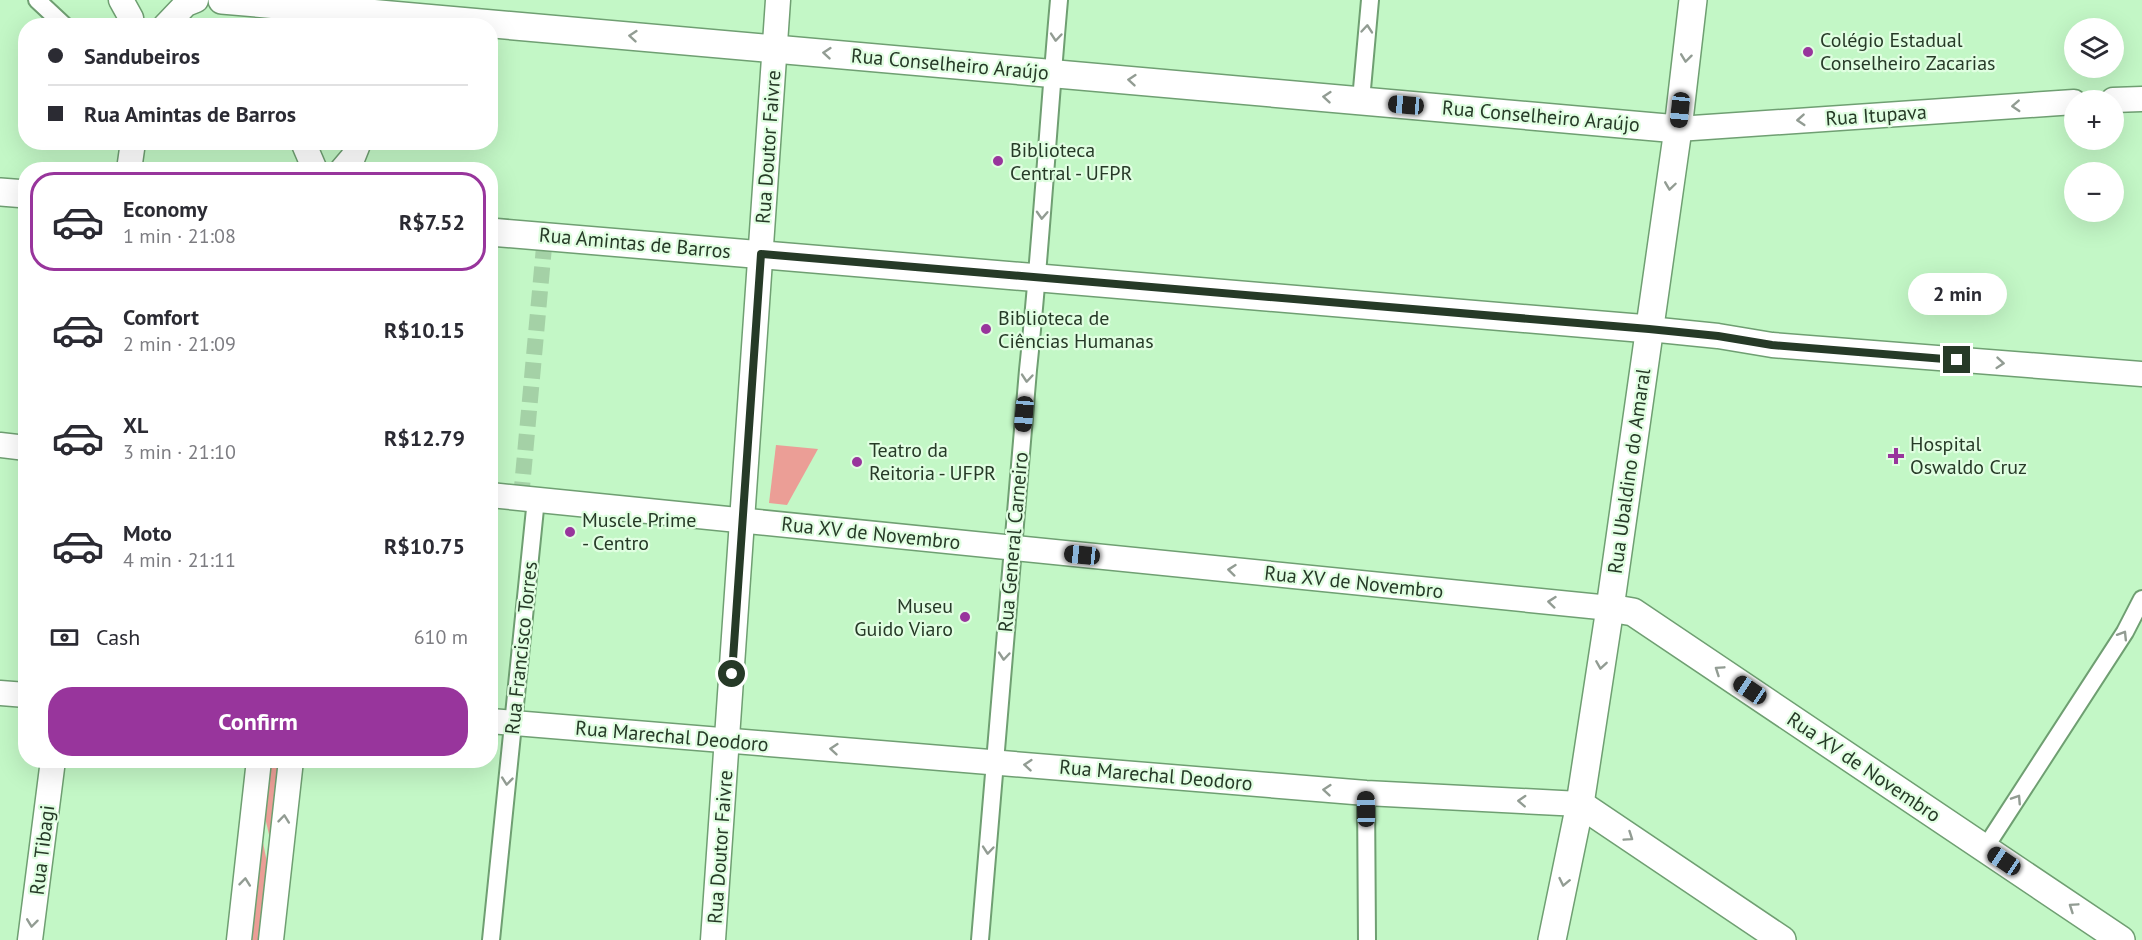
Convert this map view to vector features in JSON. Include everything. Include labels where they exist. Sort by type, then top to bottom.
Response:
[{"type":"main road","points":[[121,0],[130,18]]},
{"type":"main road","points":[[174,16],[186,4],[196,0]]},
{"type":"main road","name":"Rua Conselheiro Araújo","points":[[222,0],[360,18]]},
{"type":"main road","name":"Rua Doutor Faivre","points":[[713,940],[778,0]]},
{"type":"main road","name":"Rua Ubaldino do Amaral","points":[[1552,940],[1580,804],[1610,608],[1678,129],[1693,0]]},
{"type":"main road","name":"Rua Conselheiro Araújo","points":[[498,29],[775,49],[1678,129]]},
{"type":"main road","points":[[2124,100],[2142,99]]},
{"type":"main road","name":"Rua Itupava","points":[[1678,129],[2064,103]]},
{"type":"main road","points":[[0,192],[18,193]]},
{"type":"main road","name":"Rua Amintas de Barros","points":[[498,233],[1649,329],[1718,336],[1772,345],[2142,374]]},
{"type":"main road","points":[[0,445],[18,447]]},
{"type":"main road","name":"Rua XV de Novembro","points":[[498,496],[1633,612],[2121,940]]},
{"type":"main road","points":[[0,693],[18,694]]},
{"type":"main road","name":"Rua Marechal Deodoro","points":[[502,721],[1366,793],[1580,804]]},
{"type":"main road","name":"Rua Tibagi","points":[[30,940],[52,768]]},
{"type":"main road","points":[[238,940],[258,768]]},
{"type":"main road","points":[[271,940],[290,768]]},
{"type":"main road","points":[[255,791],[277,886]]},
{"type":"main road","points":[[1580,804],[1782,940]]},
{"type":"street","points":[[36,0],[56,18]]},
{"type":"street","name":"Rua General Carneiro","points":[[980,940],[1028,370],[1038,278],[1059,0]]},
{"type":"street","points":[[1361,100],[1370,0]]},
{"type":"street","name":"Rua Francisco Torres","points":[[491,940],[502,721],[536,500]]},
{"type":"street","points":[[1985,848],[2125,632],[2142,599]]},
{"type":"street","points":[[1366,793],[1367,940]]},
{"type":"shaded area","points":[[776,445],[818,449],[787,505],[769,503]]},
{"type":"shaded area","points":[[262,768],[285,768],[275,860],[259,792]]},
{"type":"shaded area","points":[[257,813],[272,887],[265,940],[241,940]]},
{"type":"tunnel","points":[[521,498],[545,236]]},
{"type":"place","name":"Colégio Estadual Conselheiro Zacarias","points":[[1808,52]]},
{"type":"place","name":"Biblioteca Central - UFPR","points":[[998,161]]},
{"type":"place","name":"Biblioteca de Ciências Humanas","points":[[986,329]]},
{"type":"place","name":"Hospital Oswaldo Cruz","points":[[1896,456]]},
{"type":"place","name":"Teatro da Reitoria - UFPR","points":[[857,462]]},
{"type":"place","name":"Muscle Prime - Centro","points":[[570,532]]},
{"type":"place","name":"Museu Guido Viaro","points":[[965,617]]},
{"type":"route","points":[[732,674],[761,254],[1649,329],[1718,336],[1772,345],[1957,360]]}]
